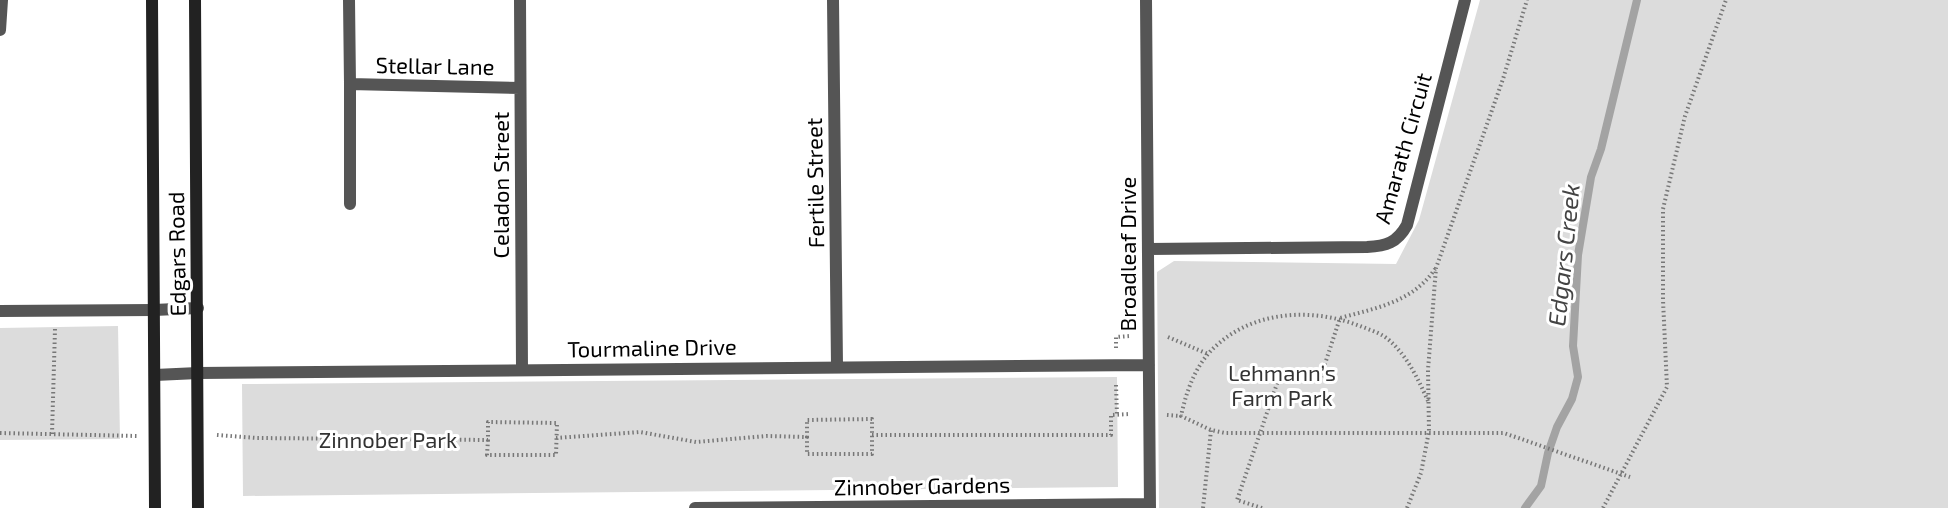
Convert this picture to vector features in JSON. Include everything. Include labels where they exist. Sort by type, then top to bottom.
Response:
[{"type":"main road","name":"Edgars Road","points":[[152,0],[155,508]]},
{"type":"main road","name":"Edgars Road","points":[[195,0],[198,508]]},
{"type":"street","points":[[0,30],[2,0]]},
{"type":"street","name":"Stellar Lane","points":[[349,0],[350,204]]},
{"type":"street","name":"Celadon Street","points":[[520,0],[522,369]]},
{"type":"street","name":"Fertile Street","points":[[833,0],[837,366]]},
{"type":"street","name":"Broadleaf Drive","points":[[1146,0],[1150,506]]},
{"type":"street","name":"Amarath Circuit","points":[[1149,249],[1367,247],[1388,245],[1398,238],[1407,225],[1465,0]]},
{"type":"street","name":"Stellar Lane","points":[[350,84],[520,88]]},
{"type":"street","points":[[0,311],[198,308]]},
{"type":"street","name":"Tourmaline Drive","points":[[155,375],[522,369],[1149,365]]},
{"type":"street","name":"Zinnober Gardens","points":[[695,508],[1150,506]]},
{"type":"path","points":[[1407,508],[1421,474],[1429,431],[1428,401],[1436,268],[1503,79],[1527,0]]},
{"type":"path","points":[[1603,508],[1667,387],[1663,300],[1663,209],[1685,116],[1726,0]]},
{"type":"path","points":[[1340,318],[1400,300],[1424,283],[1436,268]]},
{"type":"path","points":[[52,434],[55,310]]},
{"type":"path","points":[[1428,401],[1412,368],[1387,338],[1340,318],[1299,313],[1277,316],[1232,334],[1218,344],[1197,369],[1181,416],[1211,430],[1225,433],[1486,431],[1518,437],[1630,477]]},
{"type":"path","points":[[1262,508],[1237,500],[1280,375],[1321,376],[1340,318]]},
{"type":"path","points":[[872,435],[1111,435],[1111,415],[1149,414]]},
{"type":"path","points":[[872,419],[872,454],[807,454],[807,437],[807,420],[872,419]]},
{"type":"path","points":[[488,422],[557,423],[556,455],[487,455],[488,440],[488,422]]},
{"type":"path","points":[[1203,508],[1211,430]]},
{"type":"path","points":[[556,438],[640,432],[696,442],[767,436],[807,437]]},
{"type":"path","points":[[0,433],[119,437],[155,434]]},
{"type":"path","points":[[199,435],[257,438],[488,440]]},
{"type":"green space","name":"Lehmann’s Farm Park","points":[[1480,0],[1948,0],[1948,508],[1159,508],[1157,272],[1174,261],[1396,264],[1419,220]]},
{"type":"green space","points":[[118,326],[120,439],[0,440],[0,328]]},
{"type":"green space","name":"Zinnober Park","points":[[1117,377],[1118,487],[243,496],[242,384]]},
{"type":"waterway","name":"Edgars Creek","points":[[1525,508],[1541,486],[1548,453],[1557,427],[1572,399],[1578,377],[1573,346],[1578,255],[1591,177],[1601,149],[1637,0]]}]
